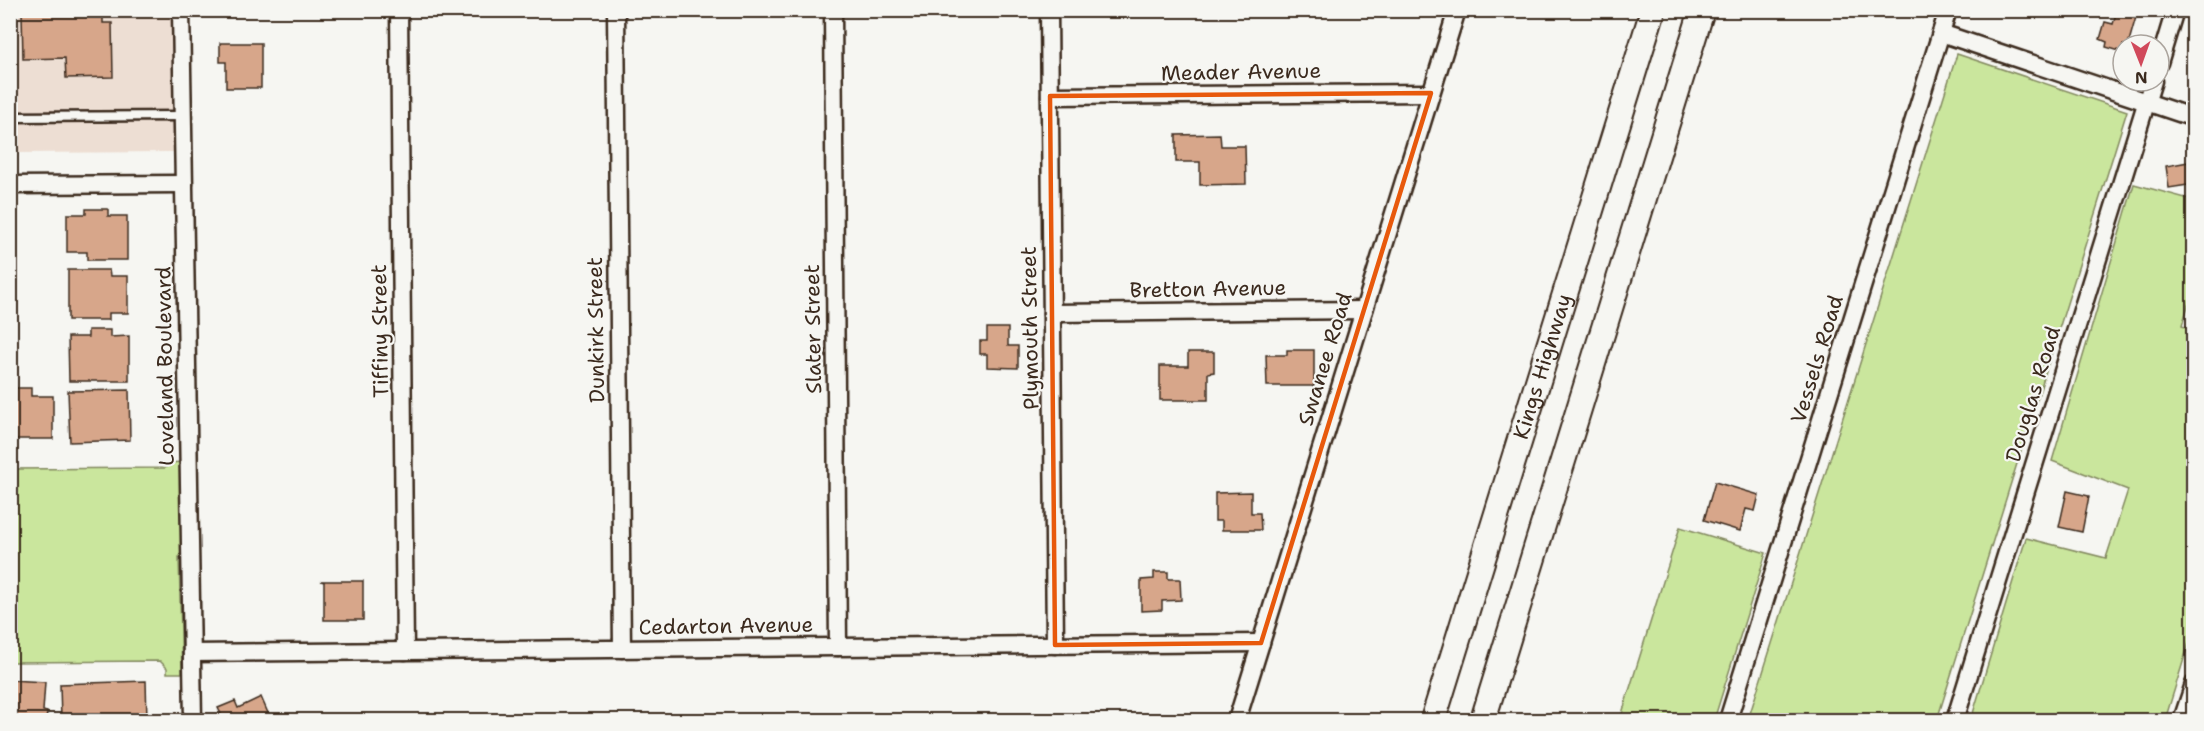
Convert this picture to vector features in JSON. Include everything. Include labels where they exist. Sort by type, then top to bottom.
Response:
[{"type":"main road","name":"Kings Highway","points":[[1433,720],[1653,10]]},
{"type":"main road","points":[[1483,720],[1702,10]]},
{"type":"street","name":"Loveland Boulevard","points":[[182,10],[193,720]]},
{"type":"street","name":"Tiffiny Street","points":[[399,10],[405,651]]},
{"type":"street","name":"Dunkirk Street","points":[[616,10],[622,649]]},
{"type":"street","name":"Slater Street","points":[[833,10],[838,647]]},
{"type":"street","name":"Plymouth Street","points":[[1049,10],[1055,645]]},
{"type":"street","name":"Swanee Road","points":[[1237,720],[1457,10]]},
{"type":"street","name":"Vessels Road","points":[[1728,720],[1948,10]]},
{"type":"street","points":[[2168,33],[2175,10]]},
{"type":"street","points":[[1941,33],[2193,118]]},
{"type":"street","name":"Meader Avenue","points":[[1050,96],[1431,93]]},
{"type":"street","name":"Douglas Road","points":[[1955,720],[2150,93]]},
{"type":"street","points":[[10,185],[184,184]]},
{"type":"street","name":"Bretton Avenue","points":[[1052,313],[1364,310]]},
{"type":"street","name":"Cedarton Avenue","points":[[192,653],[1261,643]]},
{"type":"street","points":[[2182,720],[2193,684]]},
{"type":"lane","points":[[10,117],[183,116]]},
{"type":"highlighted area","points":[[1431,93],[1261,643],[1055,645],[1050,96]]},
{"type":"shaded area","points":[[10,11],[173,11],[176,152],[11,153]]},
{"type":"green space","points":[[1957,54],[2127,111],[1937,720],[1748,720]]},
{"type":"green space","points":[[2134,184],[2193,200],[2193,289],[2182,326],[2194,330],[2193,630],[2165,720],[1971,720],[2026,538],[2106,558],[2128,490],[2052,461]]},
{"type":"green space","points":[[181,462],[183,557],[179,557],[182,673],[167,673],[167,668],[160,661],[11,662],[10,469],[165,468],[170,463]]},
{"type":"green space","points":[[1680,527],[1766,553],[1714,720],[1620,720]]},
{"type":"building","points":[[2117,10],[2138,10],[2131,33],[2111,33],[2111,48],[2106,47],[2107,42],[2100,39],[2105,22],[2113,24]]},
{"type":"building","points":[[103,11],[103,23],[112,23],[113,77],[66,78],[65,58],[23,59],[22,12]]},
{"type":"building","points":[[220,43],[261,43],[261,88],[226,88],[226,62],[220,62]]},
{"type":"building","points":[[1220,134],[1221,146],[1245,146],[1246,184],[1200,185],[1200,162],[1176,162],[1176,135]]},
{"type":"building","points":[[2194,161],[2194,184],[2169,188],[2166,166]]},
{"type":"building","points":[[86,209],[108,209],[108,216],[127,216],[127,260],[87,260],[87,252],[67,252],[67,214],[86,214]]},
{"type":"building","points":[[68,270],[109,270],[110,276],[128,276],[128,313],[109,313],[109,320],[68,320]]},
{"type":"building","points":[[10,281],[13,281],[13,325],[10,325]]},
{"type":"building","points":[[987,328],[1008,328],[1008,346],[1018,346],[1018,368],[987,367],[987,354],[980,354],[980,341],[987,341]]},
{"type":"building","points":[[88,330],[110,330],[110,337],[129,336],[129,381],[69,381],[68,337],[88,337]]},
{"type":"building","points":[[1287,350],[1314,350],[1314,386],[1267,386],[1266,355],[1287,355]]},
{"type":"building","points":[[1188,352],[1214,352],[1214,372],[1208,373],[1208,400],[1160,400],[1160,366],[1188,366]]},
{"type":"building","points":[[10,388],[31,388],[31,396],[53,396],[53,439],[10,439]]},
{"type":"building","points":[[129,390],[130,440],[70,442],[68,391]]},
{"type":"building","points":[[1715,482],[1759,495],[1755,511],[1746,509],[1740,531],[1704,520]]},
{"type":"building","points":[[2067,491],[2089,496],[2082,532],[2059,527]]},
{"type":"building","points":[[1251,492],[1251,513],[1260,513],[1261,530],[1222,530],[1222,521],[1215,521],[1215,493]]},
{"type":"building","points":[[1154,572],[1168,572],[1168,579],[1180,579],[1181,600],[1162,601],[1162,610],[1141,611],[1141,580],[1154,579]]},
{"type":"building","points":[[321,581],[363,581],[363,620],[324,620],[324,582]]},
{"type":"building","points":[[10,680],[45,682],[43,711],[47,712],[46,720],[10,720]]},
{"type":"building","points":[[146,681],[147,720],[61,720],[60,684]]},
{"type":"building","points":[[261,697],[271,720],[224,720],[218,708],[235,701],[238,708]]}]
